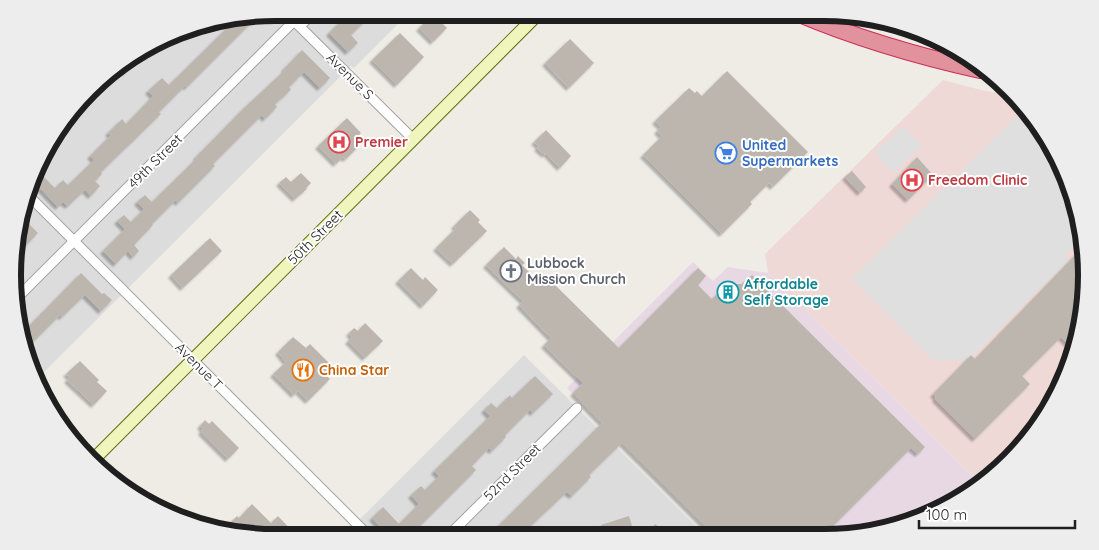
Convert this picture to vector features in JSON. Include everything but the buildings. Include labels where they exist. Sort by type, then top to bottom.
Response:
[{"type":"highway","points":[[817,21],[876,43],[970,68]]},
{"type":"main road","name":"50th Street","points":[[98,456],[531,21]]},
{"type":"street","name":"49th Street","points":[[22,293],[300,21]]},
{"type":"street","name":"Avenue S","points":[[297,23],[413,139]]},
{"type":"street","name":"Avenue T","points":[[33,200],[362,529]]},
{"type":"street","name":"52nd Street","points":[[455,529],[577,408]]},
{"type":"shaded area","points":[[275,21],[401,21],[354,68],[351,66],[42,374],[30,341],[23,308],[21,275],[26,225],[35,193],[55,148],[84,108],[108,84],[134,64],[163,47],[193,35],[225,26]]},
{"type":"shaded area","points":[[943,80],[1001,94],[1015,108],[1035,134],[1052,163],[1069,209],[1076,242],[1078,275],[1076,308],[1069,341],[1052,387],[1035,416],[1015,442],[991,466],[975,479],[768,273],[765,254]]},
{"type":"shaded area","points":[[1019,114],[1035,134],[1052,163],[1069,209],[1076,244],[1065,255],[1069,260],[967,361],[933,360],[852,279]]},
{"type":"shaded area","points":[[903,126],[922,145],[894,173],[875,153]]},
{"type":"shaded area","points":[[693,262],[713,281],[728,267],[768,273],[975,479],[936,503],[906,515],[874,524],[824,529],[707,529],[567,388]]},
{"type":"shaded area","points":[[524,355],[699,529],[350,529]]},
{"type":"place","name":"Premier","points":[[339,142]]},
{"type":"place","name":"United Supermarkets","points":[[726,153]]},
{"type":"place","name":"Freedom Clinic","points":[[912,180]]},
{"type":"place","name":"Lubbock Mission Church","points":[[511,271]]},
{"type":"place","name":"Affordable Self Storage","points":[[728,292]]},
{"type":"place","name":"China Star","points":[[303,370]]}]
